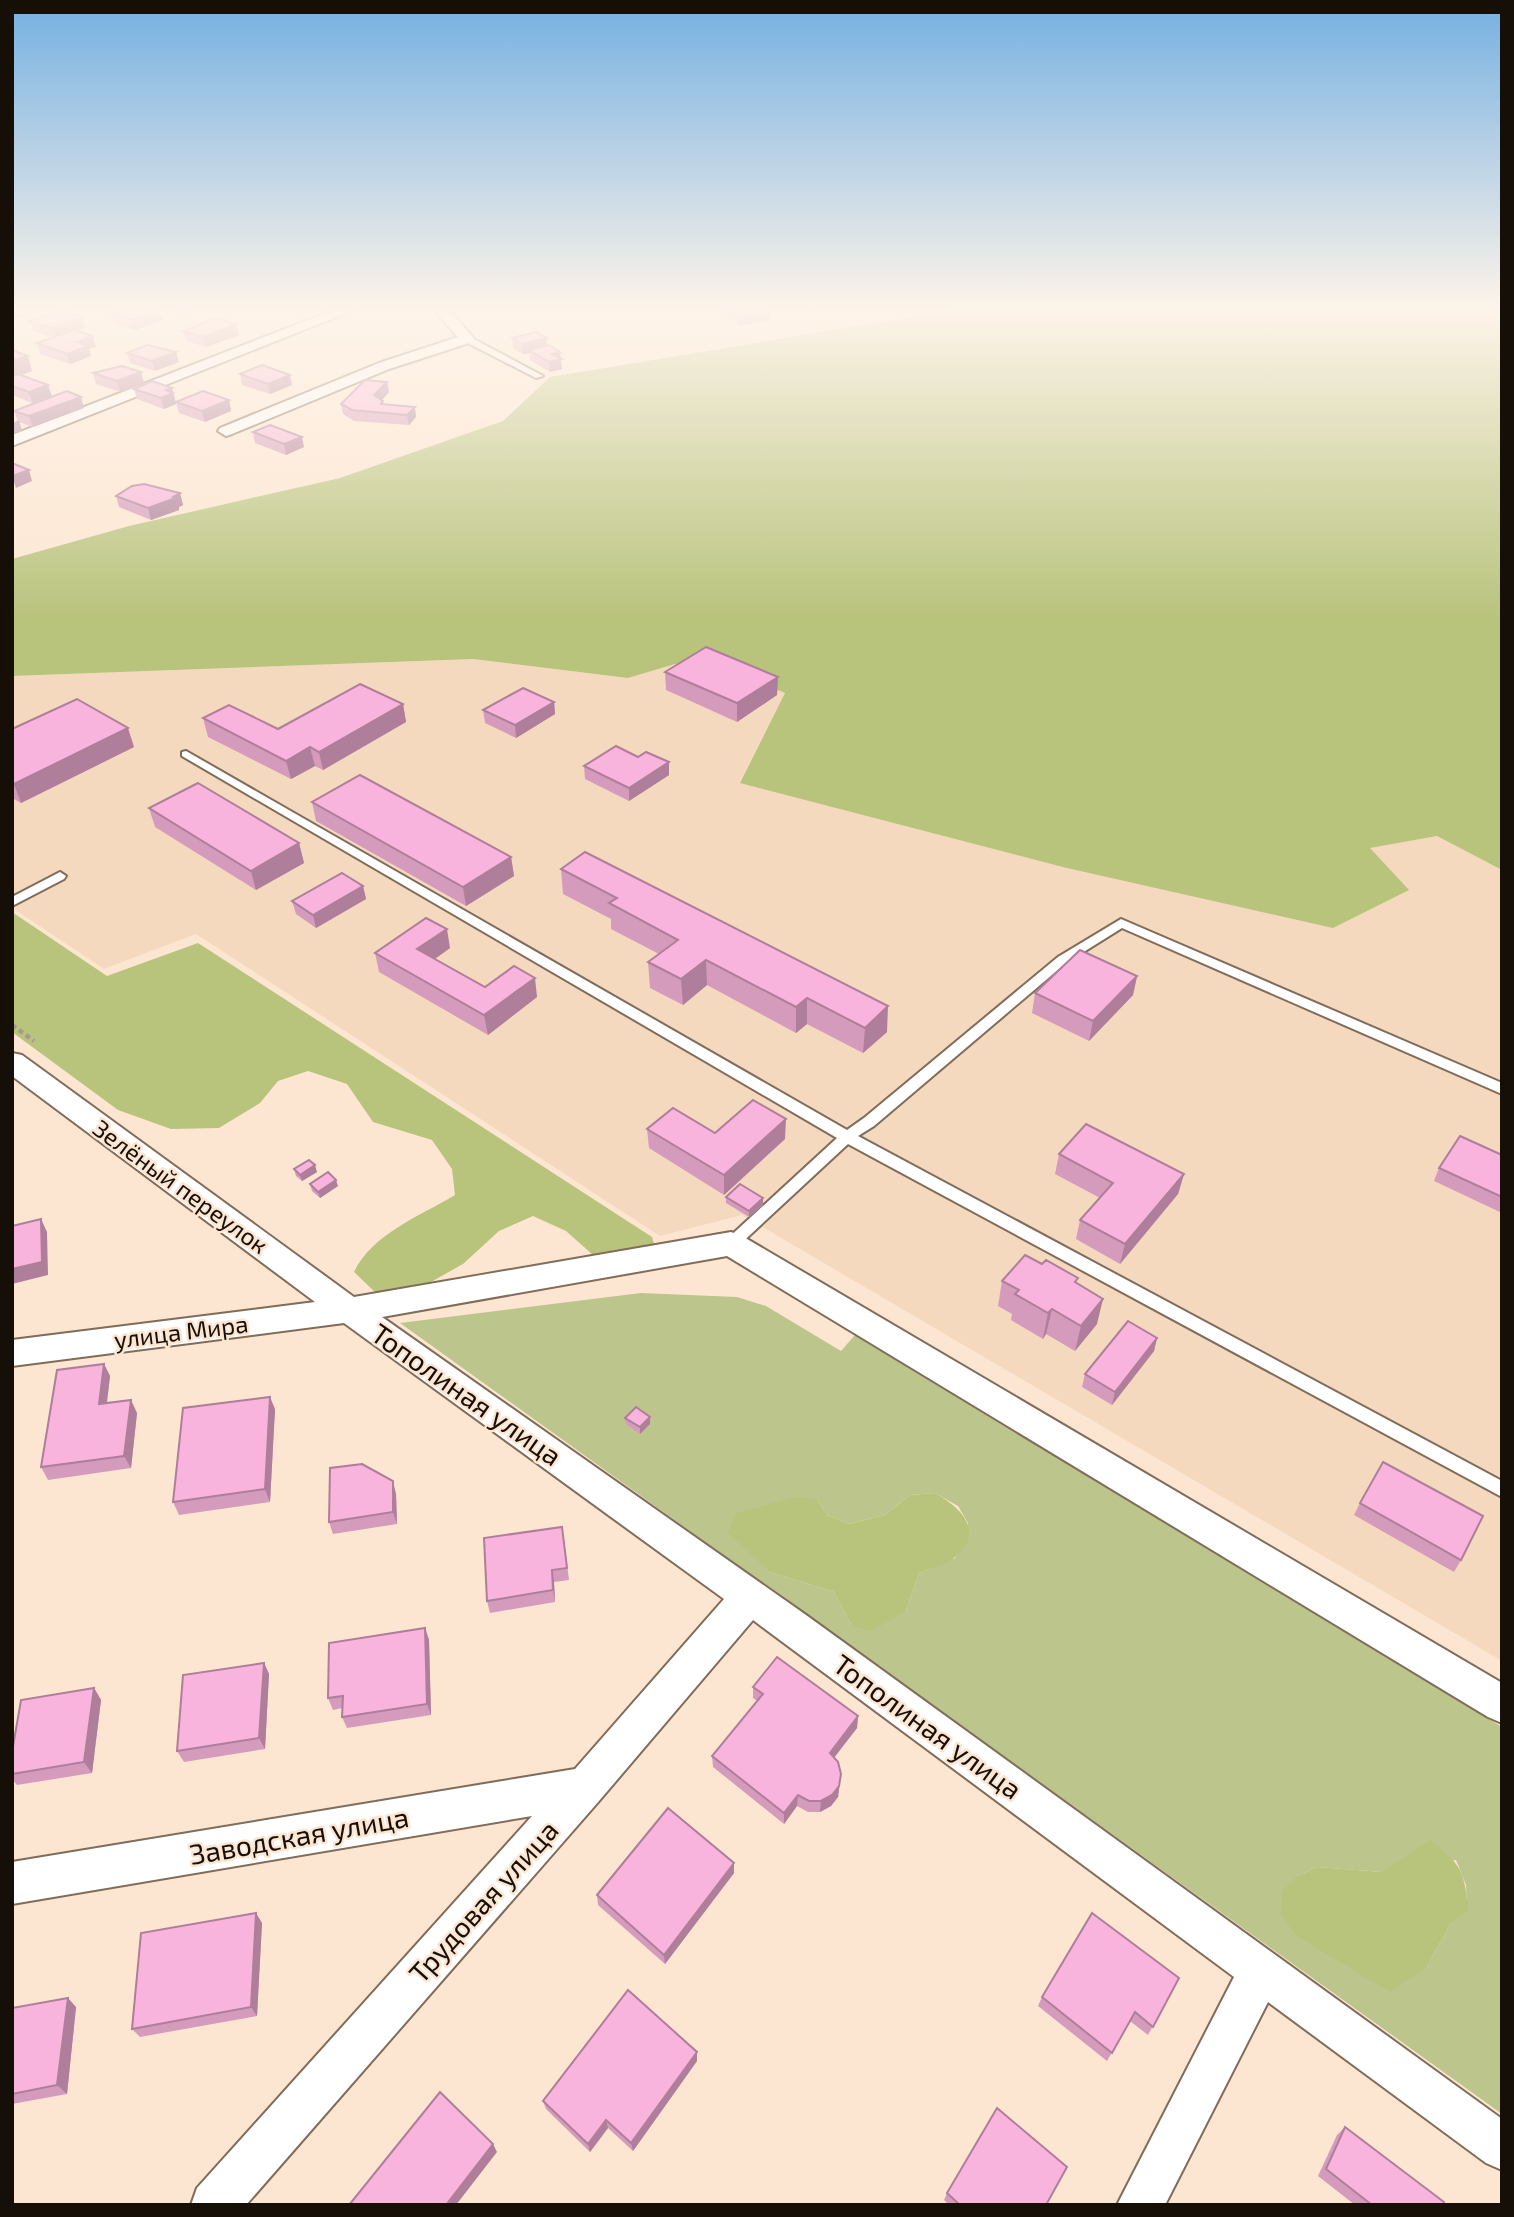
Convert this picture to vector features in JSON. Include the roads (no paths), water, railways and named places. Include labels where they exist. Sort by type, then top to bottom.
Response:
[{"type":"street","points":[[12,441],[88,411]]},
{"type":"street","points":[[226,431],[273,411]]},
{"type":"street","name":"Зелёный переулок","points":[[12,1062],[349,1310]]},
{"type":"street","points":[[731,1244],[1502,1704]]},
{"type":"street","name":"улица Мира","points":[[12,1353],[349,1310],[731,1244]]},
{"type":"street","name":"Тополиная улица","points":[[349,1310],[750,1596],[1502,2147]]},
{"type":"street","name":"Трудовая улица","points":[[214,2205],[585,1787],[750,1596]]},
{"type":"street","name":"Заводская улица","points":[[12,1884],[585,1787]]},
{"type":"street","points":[[1140,2205],[1261,1970]]},
{"type":"lane","points":[[186,754],[847,1137],[1502,1490]]},
{"type":"lane","points":[[12,902],[60,876]]},
{"type":"lane","points":[[731,1244],[847,1137],[869,1122],[1062,960],[1121,923],[1502,1089]]}]
